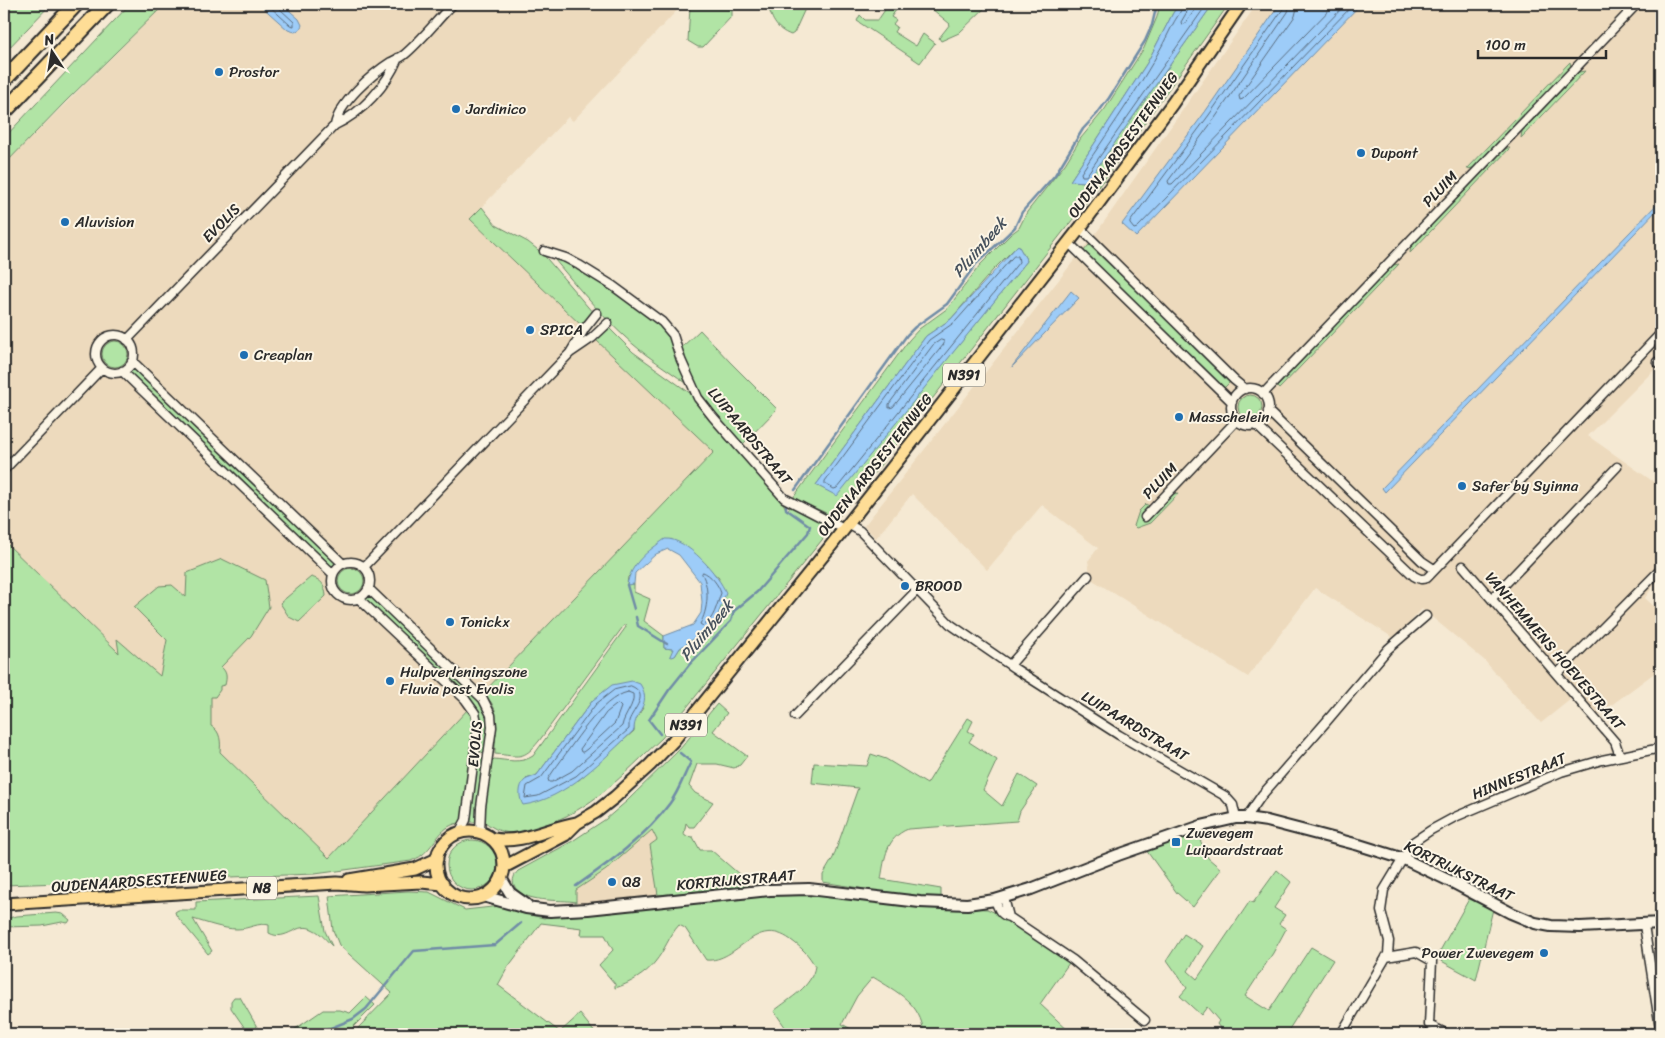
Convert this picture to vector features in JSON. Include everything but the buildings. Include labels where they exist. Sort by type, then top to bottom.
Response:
[{"type":"highway","points":[[4,80],[76,4]]},
{"type":"highway","points":[[4,112],[107,4]]},
{"type":"main road","name":"OUDENAARDSESTEENWEG","points":[[503,873],[565,835],[577,823],[596,812],[650,765],[672,741],[846,526],[1069,243],[1172,104],[1241,4]]},
{"type":"main road","name":"KORTRIJKSTRAAT","points":[[483,896],[540,910],[588,909],[770,890],[808,889],[920,902],[967,904],[1000,899],[1201,826],[1241,818],[1267,821],[1359,844],[1404,859],[1535,923],[1564,927],[1661,923]]},
{"type":"main road","name":"OUDENAARDSESTEENWEG","points":[[493,839],[503,841],[522,839],[577,823]]},
{"type":"main road","points":[[442,884],[436,868],[437,859],[444,843],[459,833],[468,831],[480,833],[493,839]]},
{"type":"main road","name":"N8","points":[[493,839],[502,852],[503,873]]},
{"type":"main road","name":"OUDENAARDSESTEENWEG","points":[[337,883],[367,876],[415,869],[437,859]]},
{"type":"main road","points":[[483,896],[496,887],[503,873]]},
{"type":"main road","name":"KORTRIJKSTRAAT","points":[[503,873],[510,893],[515,898],[540,910]]},
{"type":"main road","name":"OUDENAARDSESTEENWEG","points":[[4,904],[337,883],[364,885],[421,882],[442,884]]},
{"type":"main road","name":"N8","points":[[442,884],[449,891],[465,898],[483,896]]},
{"type":"street","name":"EVOLIS","points":[[335,125],[336,119],[364,83],[391,62],[404,55],[453,4]]},
{"type":"street","name":"PLUIM","points":[[1263,394],[1637,4]]},
{"type":"street","points":[[1657,4],[1661,8]]},
{"type":"street","name":"EVOLIS","points":[[127,340],[335,125],[362,106],[375,94],[396,65],[398,58]]},
{"type":"street","points":[[1080,228],[1245,389]]},
{"type":"street","points":[[1069,243],[1232,402]]},
{"type":"street","name":"LUIPAARDSTRAAT","points":[[544,251],[566,258],[579,265],[613,286],[662,322],[673,335],[681,360],[698,398],[784,498],[860,531],[950,624],[1119,735],[1225,796],[1241,818]]},
{"type":"street","points":[[570,353],[597,313]]},
{"type":"street","points":[[364,567],[570,353],[592,338],[608,323]]},
{"type":"street","points":[[1256,425],[1414,576],[1424,580],[1661,334]]},
{"type":"street","points":[[112,336],[122,337],[127,340],[133,352],[132,360],[129,367],[122,372],[109,372],[97,362],[96,352],[103,339],[112,336]]},
{"type":"street","points":[[132,360],[342,563]]},
{"type":"street","points":[[4,470],[102,368]]},
{"type":"street","name":"EVOLIS","points":[[122,372],[333,574],[332,585],[338,595],[347,600],[358,598],[454,688],[475,713],[478,726],[466,820],[459,833]]},
{"type":"street","points":[[1245,389],[1252,389],[1263,394],[1268,405],[1266,417],[1256,425],[1246,425],[1237,420],[1232,412],[1232,402],[1237,394],[1245,389]]},
{"type":"street","points":[[1268,412],[1422,561],[1434,569]]},
{"type":"street","name":"PLUIM","points":[[1145,517],[1237,420]]},
{"type":"street","points":[[1492,598],[1617,468]]},
{"type":"street","points":[[333,574],[342,563],[354,562],[364,567],[369,575],[368,588],[366,593],[358,598]]},
{"type":"street","name":"VANHEMMENS HOEVESTRAAT","points":[[1463,566],[1615,742],[1620,756]]},
{"type":"street","points":[[1557,674],[1661,569]]},
{"type":"street","points":[[1010,665],[1088,576]]},
{"type":"street","name":"EVOLIS","points":[[368,588],[483,699],[490,709],[492,727],[481,807],[480,833]]},
{"type":"street","points":[[795,716],[917,590]]},
{"type":"street","points":[[1241,818],[1388,649],[1426,616]]},
{"type":"street","name":"HINNESTRAAT","points":[[1386,957],[1389,941],[1381,912],[1384,890],[1413,842],[1455,818],[1561,772],[1620,756],[1661,748]]},
{"type":"street","points":[[1000,899],[1001,914],[1073,960],[1145,1020]]},
{"type":"street","points":[[1644,925],[1660,1034]]},
{"type":"street","points":[[1344,1033],[1386,957],[1416,952],[1432,962],[1429,1025],[1447,1034]]},
{"type":"shaded area","points":[[165,4],[683,4],[573,121],[568,117],[470,219],[715,452],[513,662],[329,858],[4,541],[4,165]]},
{"type":"shaded area","points":[[1257,4],[1661,4],[1661,363],[1588,436],[1661,487],[1661,575],[1645,598],[1661,613],[1661,668],[1598,715],[1611,729],[1624,749],[1610,751],[1612,745],[1571,699],[1541,723],[1484,660],[1422,609],[1395,639],[1315,588],[1248,677],[1091,579],[1088,561],[1098,548],[1042,505],[987,570],[912,494],[876,538],[864,526],[1099,229]]},
{"type":"shaded area","points":[[652,830],[657,840],[650,846],[658,895],[577,904],[576,890],[606,870]]},
{"type":"green space","points":[[4,4],[51,4],[4,53]]},
{"type":"green space","points":[[130,4],[165,4],[4,165],[4,138]]},
{"type":"green space","points":[[694,4],[725,4],[732,10],[732,16],[703,47],[698,47],[688,41],[690,7]]},
{"type":"green space","points":[[768,4],[783,4],[792,9],[796,4],[809,4],[794,33],[791,35],[777,26]]},
{"type":"green space","points":[[889,4],[906,4],[903,9],[899,6],[891,17],[896,20],[893,24],[897,27],[894,32],[916,46],[923,34],[935,43],[920,63],[857,21],[860,15],[865,20],[878,20]]},
{"type":"green space","points":[[936,4],[989,4],[959,33],[941,41],[939,38],[950,24],[932,9]]},
{"type":"green space","points":[[1160,4],[1179,4],[1147,63],[1070,181],[1087,182],[1213,4],[1229,4],[1109,173],[837,518],[793,498],[909,340],[919,329],[948,308],[980,265],[1019,228],[1027,212],[1065,164],[1081,138],[1105,109],[1144,48],[1157,17]],"holes":[[[1018,245],[1027,261],[837,495],[816,485],[926,336],[951,319],[993,270]]]},
{"type":"green space","points":[[1570,62],[1571,67],[1473,168],[1467,169]]},
{"type":"green space","points":[[1585,71],[1521,138],[1522,131],[1579,72]]},
{"type":"green space","points":[[1507,148],[1510,148],[1410,253],[1411,246]]},
{"type":"green space","points":[[482,207],[496,225],[528,242],[542,253],[593,313],[583,327],[470,219]]},
{"type":"green space","points":[[1089,245],[1231,381],[1223,389],[1082,253]]},
{"type":"green space","points":[[550,254],[557,256],[613,288],[661,324],[671,340],[689,385],[645,354],[619,331],[595,307]]},
{"type":"green space","points":[[1399,264],[1279,389],[1277,387],[1393,265]]},
{"type":"green space","points":[[608,327],[633,352],[694,396],[727,440],[781,499],[787,511],[792,504],[829,524],[830,530],[662,738],[620,778],[591,801],[558,820],[524,831],[505,832],[485,822],[484,817],[491,762],[494,759],[519,761],[533,756],[626,627],[625,624],[529,752],[520,756],[495,754],[495,710],[483,693],[714,452],[595,339]],"holes":[[[671,539],[719,578],[710,628],[680,648],[675,656],[673,649],[664,648],[664,636],[644,621],[650,599],[634,592],[634,584],[627,584],[628,577]],[[593,700],[643,708],[634,722],[634,731],[579,780],[526,779],[537,775]]]},
{"type":"green space","points":[[700,330],[777,409],[742,445],[711,411],[697,389],[681,348]]},
{"type":"green space","points":[[115,341],[124,345],[128,354],[124,363],[115,367],[106,363],[102,354],[106,345]]},
{"type":"green space","points":[[133,366],[338,563],[332,569],[128,372]]},
{"type":"green space","points":[[1250,395],[1259,398],[1262,407],[1259,416],[1250,419],[1241,416],[1238,407],[1241,398]]},
{"type":"green space","points":[[1179,493],[1150,523],[1136,528],[1134,526],[1139,511],[1146,504],[1149,506],[1142,514],[1148,520],[1173,494]]},
{"type":"green space","points":[[4,541],[119,653],[117,639],[160,676],[167,640],[134,607],[159,586],[172,585],[186,597],[187,573],[222,559],[265,580],[269,607],[251,636],[221,667],[226,675],[225,685],[220,686],[220,690],[215,697],[211,697],[211,726],[219,734],[220,752],[329,858],[469,708],[473,716],[475,733],[461,823],[448,827],[439,835],[427,851],[411,861],[315,874],[4,885]]},
{"type":"green space","points":[[351,568],[360,572],[364,581],[360,590],[351,594],[342,590],[338,581],[342,572]]},
{"type":"green space","points":[[311,577],[322,584],[326,596],[299,622],[289,617],[280,603]]},
{"type":"green space","points":[[369,593],[477,696],[488,715],[489,730],[486,754],[479,751],[480,717],[475,706],[364,599]]},
{"type":"green space","points":[[717,704],[727,713],[713,731],[747,756],[740,765],[734,768],[717,764],[697,764],[689,786],[695,793],[713,802],[694,827],[689,827],[686,823],[684,834],[685,836],[693,837],[700,850],[711,850],[747,881],[749,887],[658,895],[650,845],[657,840],[652,830],[606,870],[576,890],[576,902],[542,900],[518,891],[513,881],[518,871],[571,842],[606,819],[680,749]]},
{"type":"green space","points":[[968,718],[973,721],[968,731],[974,734],[969,742],[997,760],[983,790],[1002,806],[1019,774],[1037,786],[1020,811],[1017,821],[908,829],[895,838],[888,849],[881,879],[941,889],[941,898],[907,896],[823,882],[823,875],[833,858],[858,788],[812,783],[814,763],[867,766],[871,754],[886,759],[927,784]]},
{"type":"green space","points":[[477,756],[485,758],[476,822],[469,822]]},
{"type":"green space","points":[[1197,833],[1208,858],[1221,869],[1193,907],[1177,893],[1146,850]]},
{"type":"green space","points":[[467,840],[477,840],[490,847],[497,860],[497,870],[490,883],[477,890],[467,890],[458,886],[451,879],[447,870],[447,860],[451,851],[458,844]]},
{"type":"green space","points":[[1277,870],[1291,882],[1274,908],[1285,915],[1279,924],[1286,929],[1245,996],[1269,1011],[1311,947],[1333,960],[1286,1034],[1215,1034],[1220,1028],[1217,1024],[1219,1021],[1207,1007],[1201,1015],[1180,996],[1187,988],[1167,960],[1184,934],[1203,946],[1188,971],[1197,979],[1250,901],[1253,903]]},
{"type":"green space","points":[[408,891],[429,892],[465,910],[501,906],[544,918],[557,914],[701,900],[814,892],[925,906],[987,909],[998,914],[1069,963],[1040,1004],[1072,1034],[924,1034],[922,1023],[913,1006],[899,993],[873,977],[857,996],[842,1024],[860,1034],[790,1034],[774,1011],[805,986],[810,980],[815,966],[799,946],[778,934],[767,933],[757,936],[728,954],[717,959],[706,960],[685,928],[679,925],[647,971],[626,984],[615,988],[615,984],[599,965],[613,950],[605,935],[581,935],[582,928],[541,923],[508,967],[498,985],[560,1032],[580,1014],[596,1034],[355,1034],[359,1027],[392,993],[339,945],[333,930],[329,896]]},
{"type":"green space","points":[[319,896],[325,931],[332,946],[319,933],[308,928],[297,929],[287,934],[275,935],[269,933],[269,925],[261,924],[242,929],[232,929],[193,919],[212,951],[208,954],[175,912],[178,910],[196,910],[196,902]]},
{"type":"green space","points":[[1469,899],[1493,909],[1476,980],[1436,958]]},
{"type":"green space","points":[[56,913],[63,914],[70,920],[68,923],[62,922],[42,926],[4,927],[4,919]]},
{"type":"green space","points":[[234,997],[240,997],[261,1034],[249,1034],[231,1008],[231,1001]]},
{"type":"green space","points":[[366,997],[375,1005],[351,1029],[352,1034],[288,1034],[323,1010],[340,1010],[350,1013]]},
{"type":"water","points":[[259,4],[282,4],[299,19],[302,25],[300,29],[295,32],[288,30]]},
{"type":"water","points":[[1179,4],[1213,4],[1087,182],[1070,181],[1147,63]]},
{"type":"water","points":[[1280,4],[1361,4],[1136,237],[1122,224],[1205,112]]},
{"type":"water","points":[[1661,200],[1661,206],[1385,492],[1382,488]]},
{"type":"water","points":[[1018,245],[1027,261],[837,496],[816,485],[926,336],[951,319]]},
{"type":"water","points":[[1071,291],[1079,298],[1011,368]]},
{"type":"water","points":[[665,539],[673,540],[692,550],[709,567],[726,593],[718,615],[710,628],[680,648],[675,656],[672,657],[670,656],[673,649],[664,648],[664,636],[693,625],[701,613],[700,582],[679,555],[668,549],[656,554],[635,573],[634,584],[627,585],[636,564]]},
{"type":"water","points":[[632,681],[640,684],[645,697],[634,730],[597,765],[569,786],[554,795],[523,805],[520,792],[523,783],[526,779],[537,775],[593,700],[612,685]]},
{"type":"waterway","name":"Pluimbeek","points":[[795,490],[907,335],[947,304],[976,264],[1015,227],[1022,212],[1055,175],[1083,129],[1109,98],[1145,41],[1152,25],[1157,4]]},
{"type":"waterway","name":"Pluimbeek","points":[[660,734],[649,720],[669,690],[689,665],[731,621],[734,611],[757,592],[808,533],[810,526],[786,509],[786,504]]},
{"type":"waterway","points":[[627,585],[634,609]]},
{"type":"waterway","points":[[636,617],[638,626],[667,644]]},
{"type":"waterway","name":"Pluimbeek","points":[[576,886],[638,838],[670,803],[691,762],[680,753]]},
{"type":"waterway","name":"Pluimbeek","points":[[316,1034],[353,1019],[366,1009],[414,951],[495,945],[521,923]]},
{"type":"place","name":"Prostor","points":[[219,72]]},
{"type":"place","name":"Jardinico","points":[[456,109]]},
{"type":"place","name":"Dupont","points":[[1361,153]]},
{"type":"place","name":"Aluvision","points":[[65,222]]},
{"type":"place","name":"SPICA","points":[[530,330]]},
{"type":"place","name":"Creaplan","points":[[244,355]]},
{"type":"place","name":"Masschelein","points":[[1179,417]]},
{"type":"place","name":"Safer by Syinna","points":[[1462,486]]},
{"type":"place","name":"BROOD","points":[[905,586]]},
{"type":"place","name":"Tonickx","points":[[450,622]]},
{"type":"place","name":"Hulpverleningszone Fluvia post Evolis","points":[[390,681]]},
{"type":"place","name":"Zwevegem Luipaardstraat","points":[[1176,842]]},
{"type":"place","name":"Q8","points":[[612,882]]},
{"type":"place","name":"Power Zwevegem","points":[[1544,953]]}]
